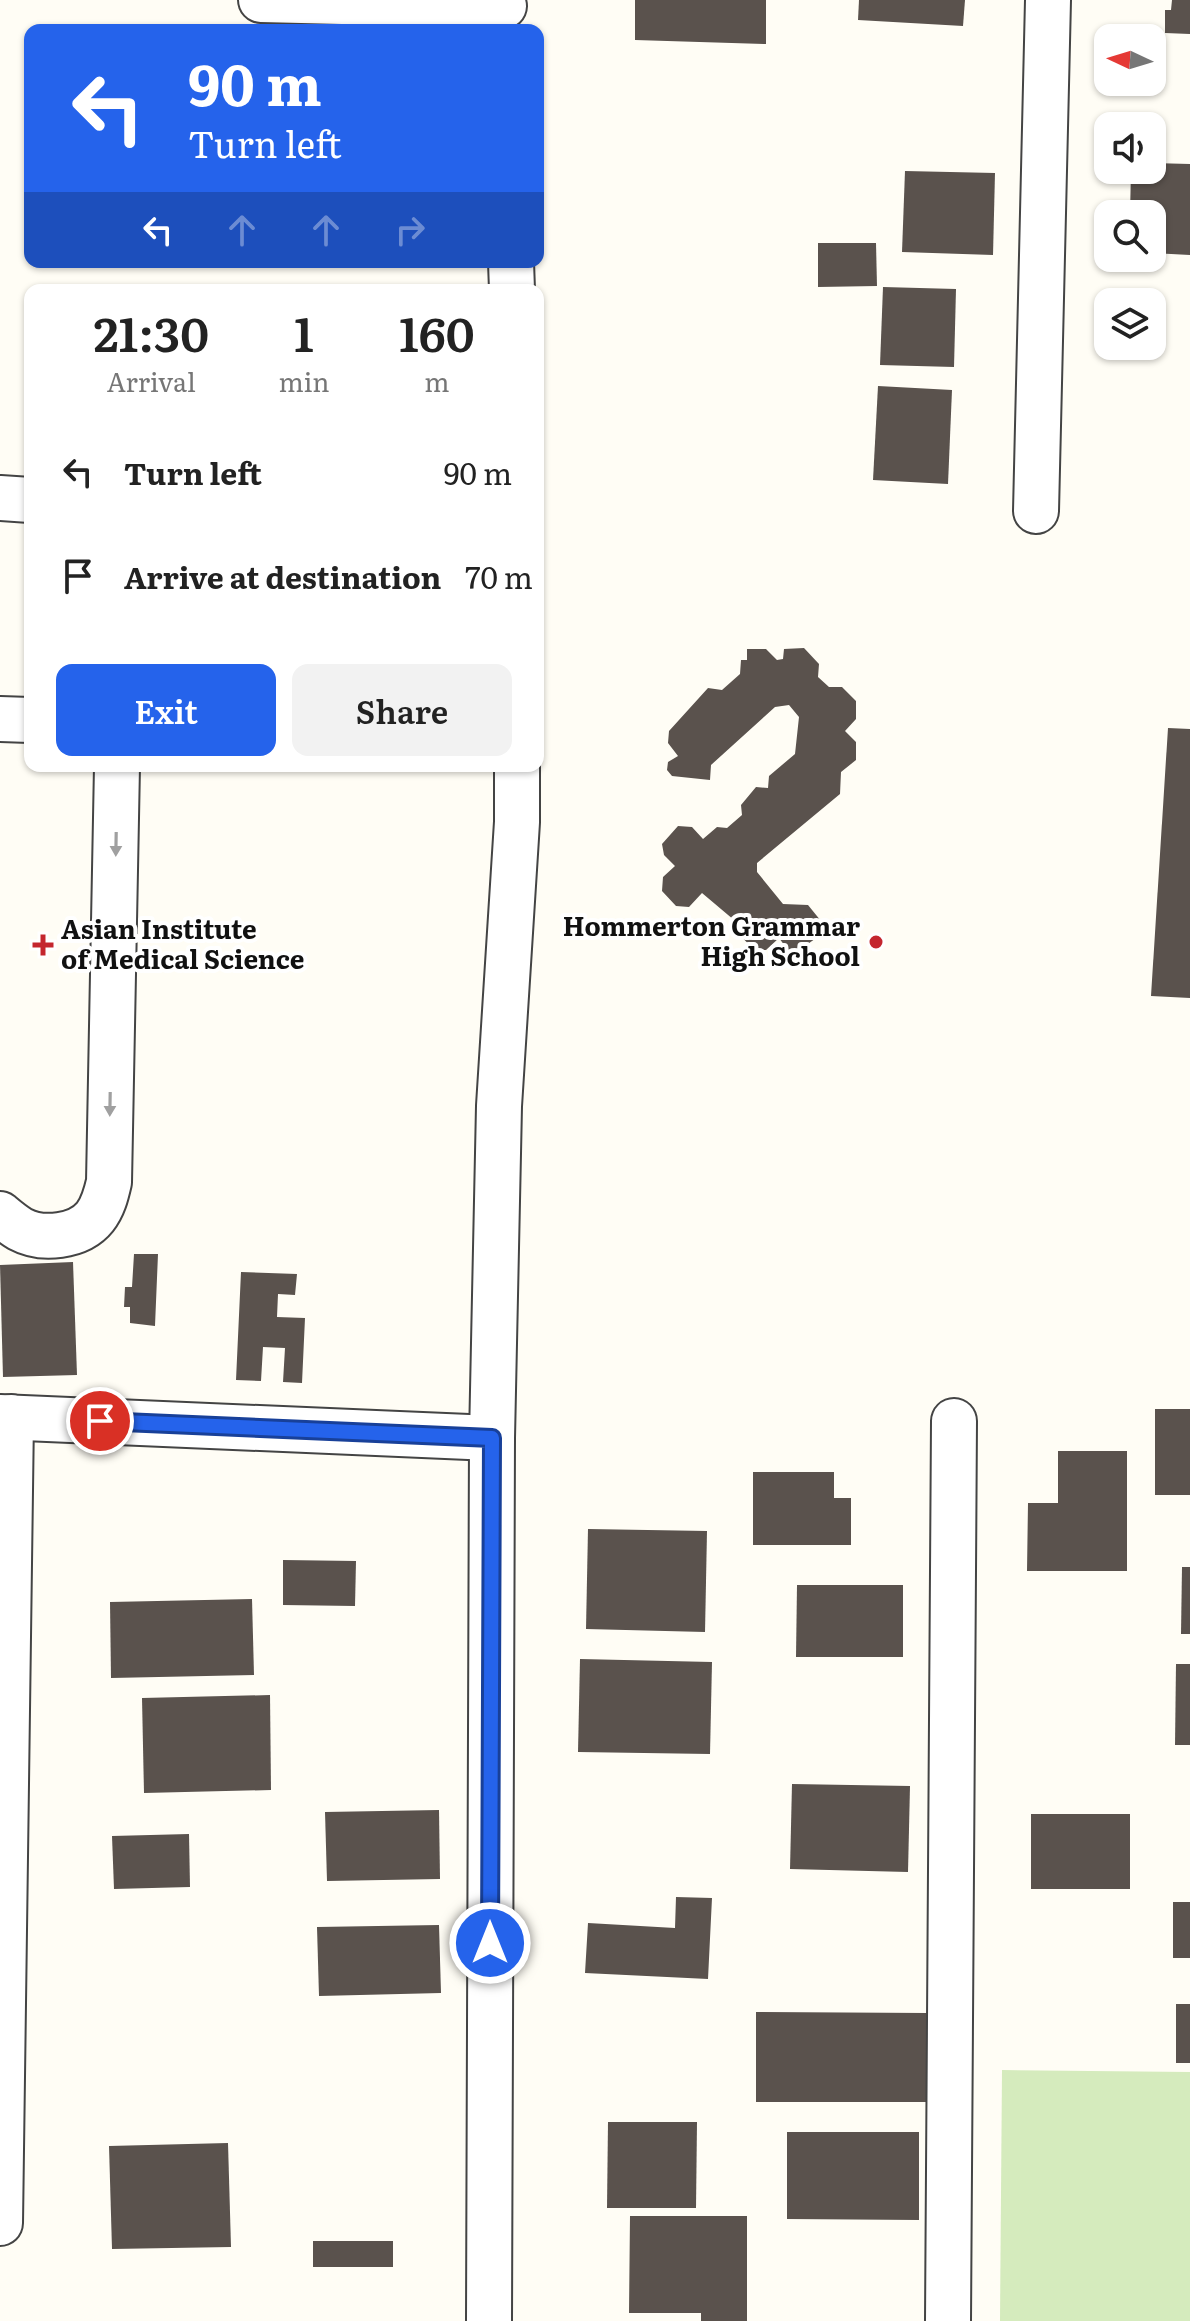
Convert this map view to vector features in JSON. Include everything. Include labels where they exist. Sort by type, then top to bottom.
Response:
[{"type":"street","points":[[261,0],[504,12]]},
{"type":"street","points":[[1036,511],[1048,0]]},
{"type":"street","points":[[0,498],[24,500]]},
{"type":"street","points":[[0,719],[24,720]]},
{"type":"street","points":[[0,1214],[21,1230],[52,1236],[76,1231],[94,1219],[105,1201],[109,1182],[117,772]]},
{"type":"street","points":[[489,2321],[492,1438],[499,1106],[517,822],[517,772]]},
{"type":"street","points":[[0,2223],[5,1417],[492,1438]]},
{"type":"street","points":[[948,2321],[954,1421]]},
{"type":"green space","points":[[1002,2070],[1190,2072],[1190,2321],[1000,2321]]},
{"type":"building","points":[[635,0],[766,0],[766,44],[635,40]]},
{"type":"building","points":[[859,0],[965,0],[963,26],[858,20]]},
{"type":"building","points":[[1172,0],[1190,0],[1190,34],[1166,33],[1165,10],[1171,10]]},
{"type":"building","points":[[1166,163],[1190,164],[1190,255],[1166,254],[1166,200],[1130,200],[1131,184],[1166,184]]},
{"type":"building","points":[[905,171],[995,173],[993,255],[902,252]]},
{"type":"building","points":[[818,243],[876,243],[877,286],[818,287]]},
{"type":"building","points":[[883,287],[956,289],[954,367],[880,365]]},
{"type":"building","points":[[878,386],[952,390],[948,484],[873,480]]},
{"type":"building","points":[[804,648],[819,664],[818,677],[829,687],[842,687],[856,701],[856,719],[845,731],[856,742],[856,760],[841,772],[840,794],[757,863],[757,872],[783,904],[808,905],[821,921],[819,936],[798,951],[788,950],[779,938],[766,950],[754,950],[738,933],[739,921],[702,893],[689,907],[676,906],[662,891],[663,877],[675,866],[664,855],[662,844],[678,826],[692,827],[703,839],[717,827],[727,828],[742,815],[741,805],[756,787],[768,788],[769,776],[795,754],[799,717],[789,705],[775,707],[711,765],[710,780],[672,776],[667,770],[668,762],[678,756],[668,743],[669,731],[708,688],[722,690],[740,674],[741,660],[747,660],[747,649],[766,649],[777,660],[783,659],[784,649]]},
{"type":"building","points":[[1168,728],[1190,729],[1190,998],[1151,996]]},
{"type":"building","points":[[134,1254],[158,1254],[155,1326],[130,1323],[130,1307],[124,1307],[125,1287],[132,1287]]},
{"type":"building","points":[[73,1262],[77,1375],[3,1377],[0,1265]]},
{"type":"building","points":[[241,1272],[297,1274],[295,1295],[278,1294],[277,1317],[305,1318],[302,1383],[283,1382],[285,1348],[263,1347],[261,1381],[236,1380]]},
{"type":"building","points":[[1155,1409],[1190,1409],[1190,1495],[1155,1495]]},
{"type":"building","points":[[1058,1451],[1127,1451],[1127,1571],[1027,1571],[1028,1503],[1058,1503]]},
{"type":"building","points":[[753,1472],[834,1472],[834,1498],[851,1498],[851,1545],[753,1545]]},
{"type":"building","points":[[588,1529],[707,1531],[705,1632],[586,1629]]},
{"type":"building","points":[[283,1560],[356,1561],[355,1606],[283,1605]]},
{"type":"building","points":[[1182,1567],[1190,1567],[1190,1634],[1181,1634]]},
{"type":"building","points":[[797,1585],[903,1585],[903,1657],[796,1657]]},
{"type":"building","points":[[252,1599],[254,1675],[111,1678],[110,1602]]},
{"type":"building","points":[[580,1659],[712,1662],[710,1754],[578,1752]]},
{"type":"building","points":[[1176,1664],[1190,1664],[1190,1745],[1175,1745]]},
{"type":"building","points":[[270,1695],[271,1790],[144,1793],[142,1698]]},
{"type":"building","points":[[792,1784],[910,1786],[908,1872],[790,1869]]},
{"type":"building","points":[[439,1810],[440,1879],[327,1881],[325,1812]]},
{"type":"building","points":[[1031,1814],[1130,1814],[1130,1889],[1031,1889]]},
{"type":"building","points":[[189,1834],[190,1887],[114,1889],[112,1836]]},
{"type":"building","points":[[676,1897],[712,1898],[708,1979],[585,1973],[588,1923],[675,1928]]},
{"type":"building","points":[[1173,1902],[1190,1902],[1190,1958],[1173,1958]]},
{"type":"building","points":[[439,1925],[441,1993],[319,1996],[317,1927]]},
{"type":"building","points":[[1176,2004],[1190,2004],[1190,2063],[1176,2063]]},
{"type":"building","points":[[756,2012],[927,2013],[926,2102],[756,2102]]},
{"type":"building","points":[[608,2122],[697,2122],[696,2208],[607,2208]]},
{"type":"building","points":[[787,2132],[919,2132],[919,2220],[787,2219]]},
{"type":"building","points":[[228,2143],[231,2247],[112,2249],[109,2146]]},
{"type":"building","points":[[630,2216],[747,2216],[747,2321],[701,2321],[701,2313],[629,2313]]},
{"type":"building","points":[[313,2241],[393,2241],[393,2267],[313,2267]]},
{"type":"place","name":"Hommerton Grammar High School","points":[[876,942]]},
{"type":"place","name":"Asian Institute of Medical Science","points":[[43,945]]},
{"type":"route","points":[[100,1421],[492,1438],[490,1943]]}]
